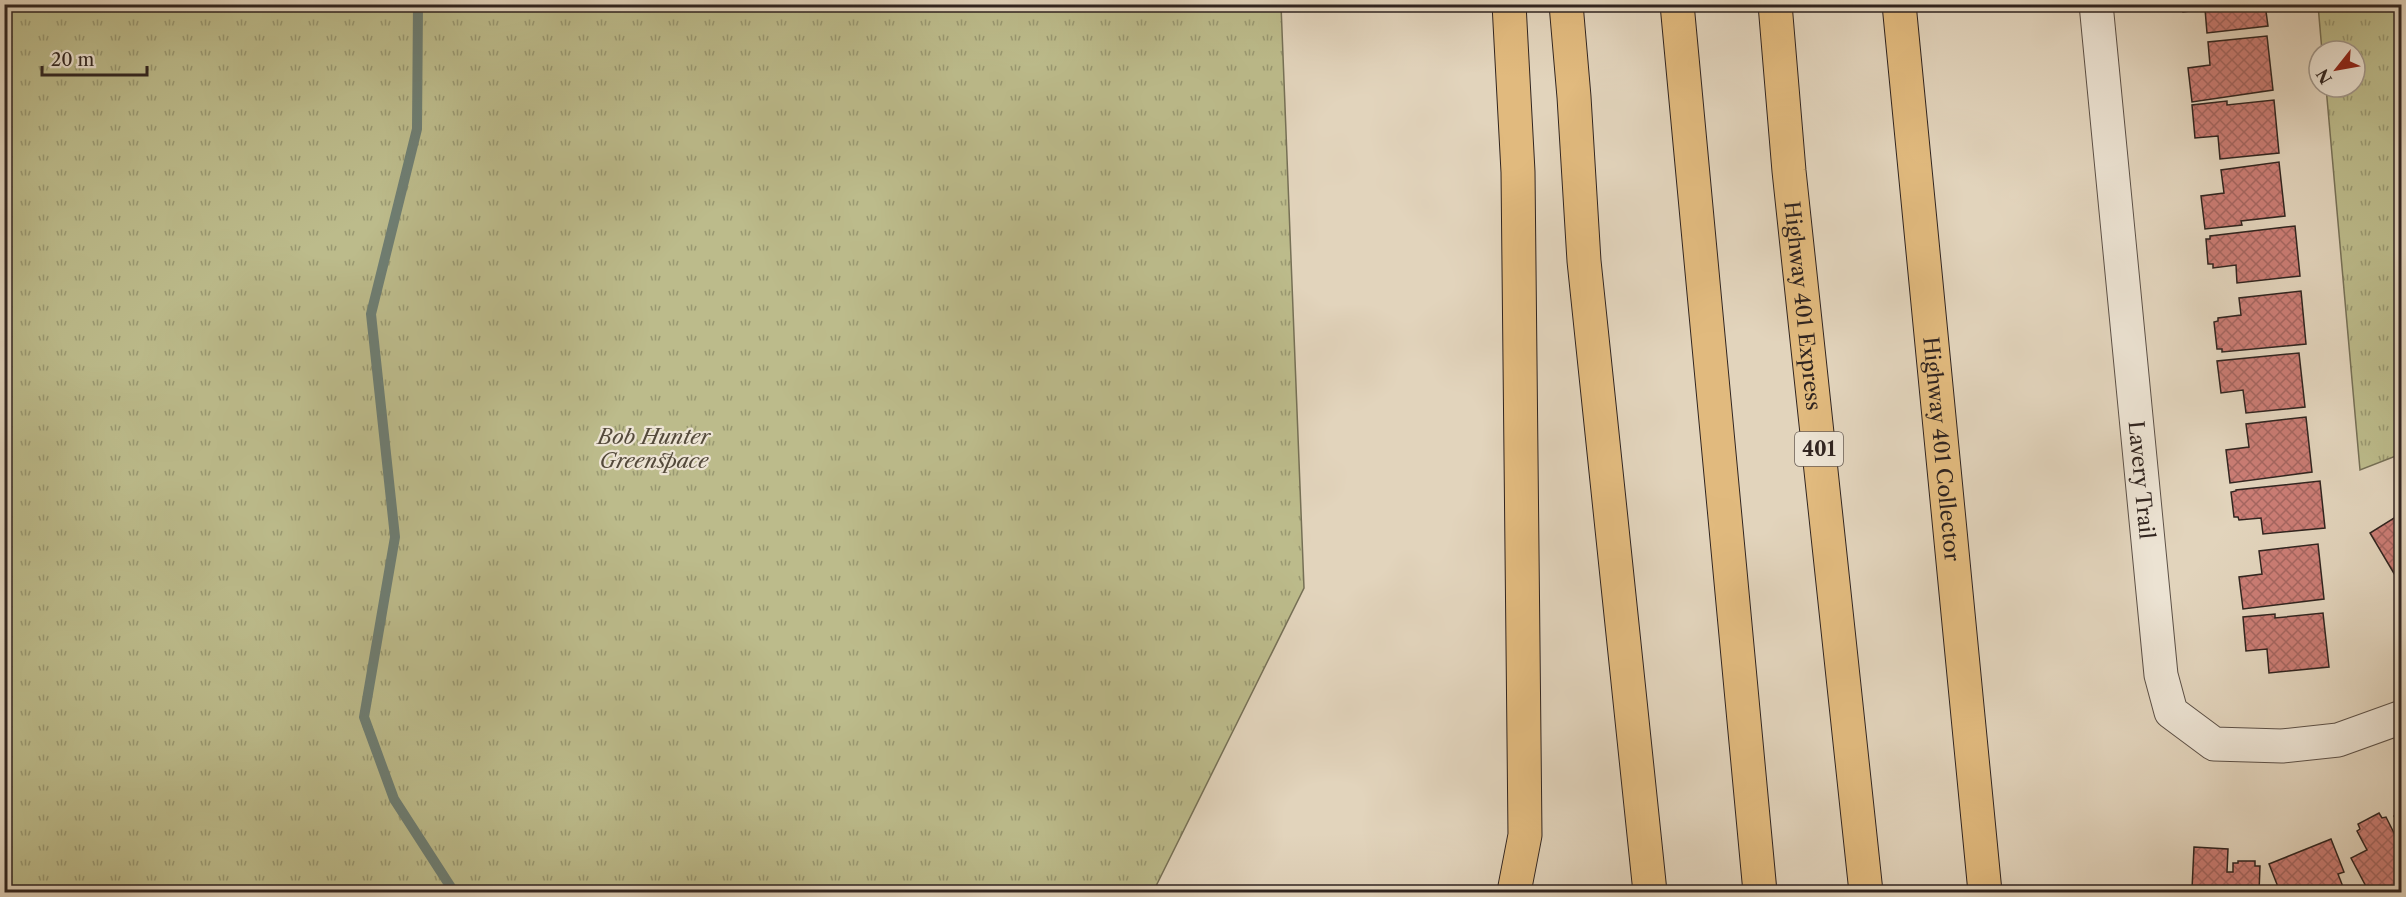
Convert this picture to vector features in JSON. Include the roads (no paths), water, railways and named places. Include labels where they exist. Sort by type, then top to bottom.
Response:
[{"type":"highway","points":[[1509,4],[1518,172],[1525,811],[1525,835],[1514,892]]},
{"type":"highway","points":[[1566,4],[1584,261],[1650,892]]},
{"type":"highway","points":[[1677,4],[1760,892]]},
{"type":"highway","name":"Highway 401 Express","points":[[1775,4],[1791,183],[1866,892]]},
{"type":"highway","name":"Highway 401 Collector","points":[[1899,4],[1985,892]]},
{"type":"street","name":"Lavery Trail","points":[[2096,4],[2161,675],[2171,712],[2214,744],[2282,746],[2338,740],[2402,717]]},
{"type":"waterway","points":[[418,4],[417,129],[371,314],[395,537],[364,717],[394,799],[454,892]]},
{"type":"park label","name":"Bob Hunter Greenspace","points":[[654,448]]}]
